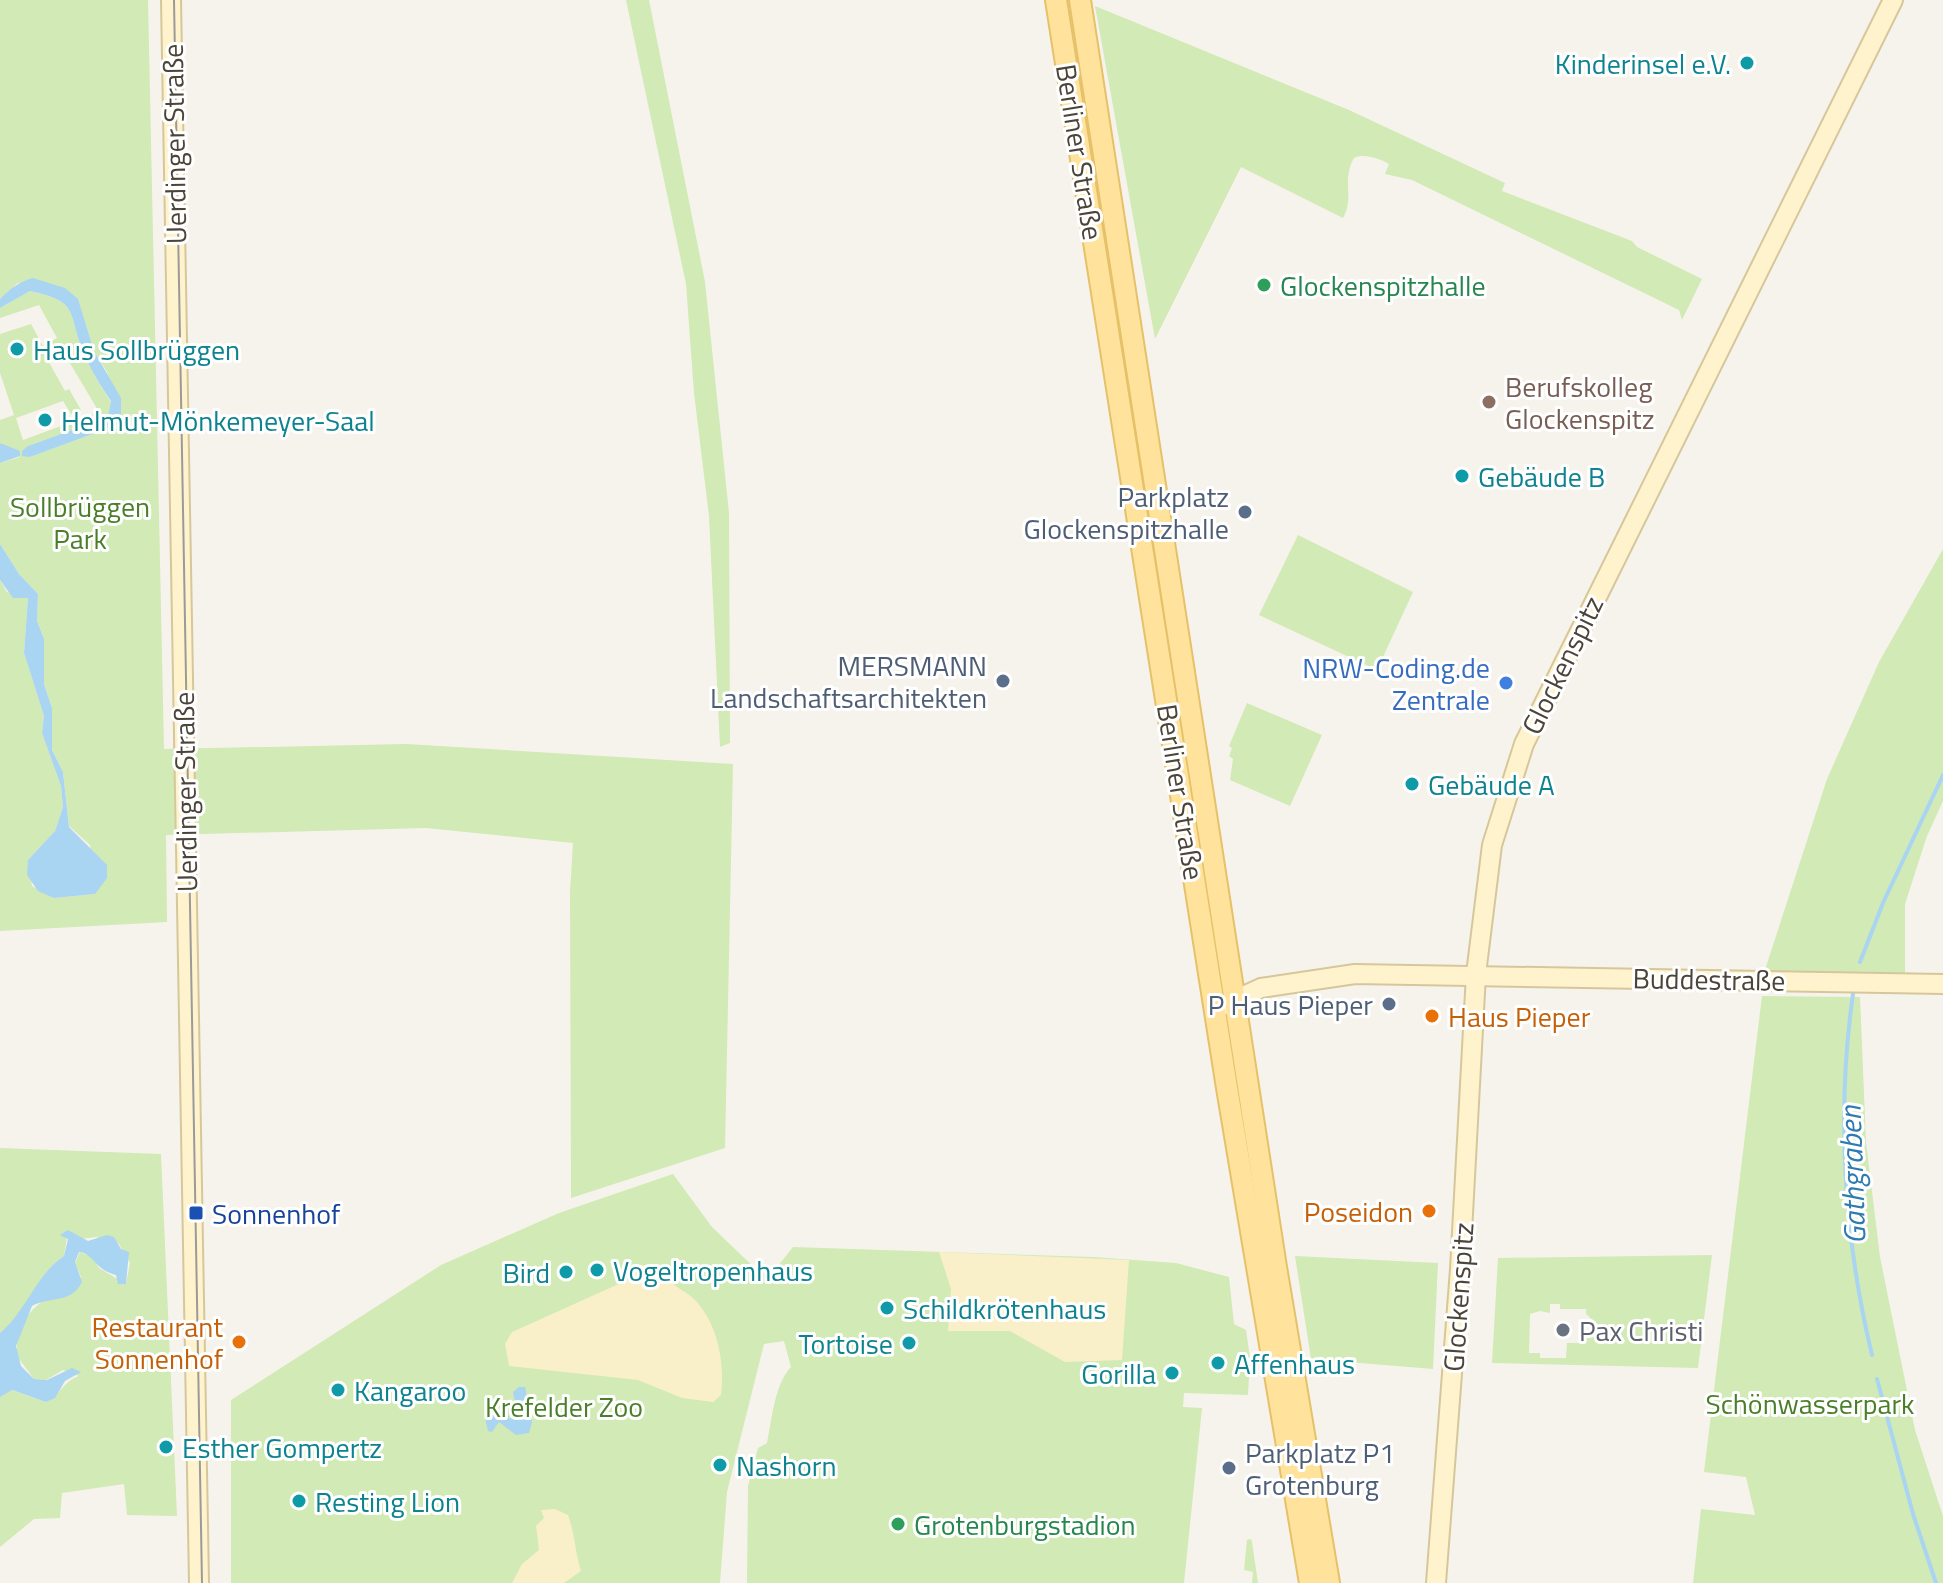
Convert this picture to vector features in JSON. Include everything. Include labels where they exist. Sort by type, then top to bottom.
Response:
[{"type":"main road","name":"Uerdinger Straße","points":[[171,0],[199,1583]]},
{"type":"main road","name":"Berliner Straße","points":[[1056,0],[1215,1010],[1310,1583]]},
{"type":"main road","name":"Berliner Straße","points":[[1080,0],[1329,1583]]},
{"type":"main road","name":"Glockenspitz","points":[[1436,1583],[1460,1269],[1476,974],[1492,845],[1524,744],[1893,0]]},
{"type":"main road","name":"Buddestraße","points":[[1215,1010],[1261,988],[1344,975],[1476,974],[1943,984]]},
{"type":"green space","name":"Sollbrüggen Park","points":[[0,0],[148,0],[164,749],[407,744],[733,764],[725,1148],[571,1198],[570,892],[573,843],[426,828],[166,835],[167,922],[0,931],[0,580],[7,592],[28,598],[24,653],[44,716],[42,733],[61,786],[63,807],[55,831],[28,860],[32,886],[54,898],[95,894],[90,845],[69,826],[63,772],[52,750],[52,708],[44,684],[44,639],[37,621],[38,594],[19,574],[0,544],[0,463],[20,457],[0,443],[0,420],[14,415],[0,373],[0,334],[31,324],[43,346],[57,338],[39,305],[0,318],[0,308],[30,291],[65,304],[89,364],[111,402],[108,417],[28,446],[30,457],[114,426],[121,416],[107,372],[94,351],[78,300],[56,285],[18,283],[0,299]],"holes":[[[61,348],[99,412],[23,440],[16,418],[63,401],[71,414],[81,410],[69,389],[65,391],[46,357]]]},
{"type":"green space","points":[[626,0],[649,0],[705,282],[729,513],[730,743],[720,747],[709,516],[694,393],[686,284]]},
{"type":"green space","points":[[1095,6],[1349,110],[1505,183],[1502,191],[1632,241],[1637,247],[1702,279],[1682,320],[1679,310],[1412,180],[1385,174],[1389,164],[1362,156],[1354,158],[1350,166],[1348,203],[1343,218],[1241,167],[1155,339]]},
{"type":"green space","points":[[1298,535],[1413,592],[1377,670],[1259,615]]},
{"type":"green space","points":[[1943,549],[1943,801],[1927,836],[1905,904],[1905,976],[1763,976],[1827,779],[1879,662]]},
{"type":"green space","points":[[1247,703],[1322,735],[1290,806],[1230,780],[1233,759],[1229,756],[1232,748],[1229,746]]},
{"type":"green space","name":"Schönwasserpark","points":[[1762,996],[1860,997],[1866,1142],[1880,1257],[1915,1430],[1943,1516],[1943,1583],[1693,1583],[1701,1509],[1755,1515],[1746,1477],[1704,1472]]},
{"type":"green space","points":[[0,1148],[161,1154],[177,1516],[127,1515],[124,1484],[62,1493],[60,1518],[34,1519],[0,1547],[0,1397],[11,1390],[46,1402],[79,1376],[63,1370],[46,1380],[34,1379],[17,1356],[21,1328],[36,1307],[81,1277],[75,1263],[80,1252],[92,1257],[99,1268],[126,1284],[130,1263],[119,1244],[96,1237],[81,1239],[68,1230],[64,1256],[46,1273],[17,1315],[0,1333]]},
{"type":"green space","name":"Krefelder Zoo","points":[[673,1174],[712,1227],[760,1273],[774,1271],[793,1247],[1093,1257],[1176,1263],[1229,1277],[1234,1324],[1246,1330],[1250,1358],[1248,1395],[1184,1393],[1183,1407],[1202,1408],[1184,1583],[747,1583],[748,1486],[758,1448],[767,1443],[777,1393],[791,1367],[784,1341],[764,1344],[727,1492],[720,1583],[231,1583],[231,1400],[441,1265],[559,1213]]},
{"type":"green space","points":[[1712,1255],[1698,1368],[1492,1363],[1498,1258]],"holes":[[[1550,1304],[1560,1304],[1560,1309],[1586,1309],[1586,1314],[1600,1327],[1586,1338],[1586,1343],[1567,1343],[1566,1358],[1540,1358],[1540,1353],[1529,1353],[1530,1314],[1540,1311],[1550,1313]]]},
{"type":"green space","points":[[1295,1256],[1438,1263],[1433,1369],[1311,1359]]},
{"type":"green space","points":[[1251,1539],[1258,1583],[1252,1583],[1253,1572],[1244,1570],[1247,1540]]},
{"type":"sand","points":[[939,1252],[1129,1260],[1122,1360],[1065,1362],[1010,1331],[948,1331],[951,1289]]},
{"type":"sand","points":[[635,1264],[665,1269],[672,1277],[670,1281],[695,1300],[709,1320],[718,1344],[722,1370],[721,1395],[713,1402],[682,1398],[638,1380],[509,1366],[505,1344],[512,1332],[632,1278]]},
{"type":"sand","points":[[555,1509],[568,1515],[581,1571],[564,1583],[512,1583],[522,1564],[539,1550],[536,1526],[544,1518],[541,1510]]},
{"type":"water","points":[[33,278],[65,288],[78,299],[94,351],[121,398],[121,416],[114,426],[30,457],[22,456],[22,451],[28,446],[108,417],[111,401],[89,364],[65,304],[30,291],[0,308],[0,299],[4,295]]},
{"type":"water","points":[[0,443],[20,451],[20,456],[0,463]]},
{"type":"water","points":[[0,544],[19,574],[38,594],[37,621],[44,639],[44,684],[52,708],[52,750],[63,772],[69,827],[107,865],[107,878],[95,894],[54,898],[38,891],[27,875],[28,860],[55,831],[63,807],[61,786],[42,733],[44,716],[24,653],[28,598],[13,598],[0,580]]},
{"type":"water","points":[[68,1230],[88,1241],[107,1235],[114,1237],[121,1249],[129,1252],[126,1284],[118,1284],[116,1275],[79,1252],[75,1262],[82,1282],[66,1297],[32,1306],[16,1346],[21,1366],[34,1379],[47,1380],[72,1368],[81,1372],[65,1381],[55,1398],[46,1402],[12,1390],[0,1397],[0,1333],[17,1315],[46,1273],[64,1256],[68,1239],[60,1235]]},
{"type":"water","points":[[525,1387],[532,1422],[529,1433],[516,1435],[499,1422],[492,1432],[488,1431],[485,1418],[488,1405],[492,1405],[495,1413],[507,1410],[509,1418],[516,1420],[521,1414],[513,1392]]},
{"type":"waterway","name":"Gathgraben","points":[[1860,962],[1883,903],[1943,775]]},
{"type":"waterway","name":"Gathgraben","points":[[1853,994],[1845,1084],[1846,1176],[1855,1266],[1872,1355]]},
{"type":"waterway","name":"Gathgraben","points":[[1877,1379],[1913,1514],[1936,1583]]},
{"type":"tram line","points":[[174,0],[202,1583]]},
{"type":"place","name":"Kinderinsel e.V.","points":[[1747,63]]},
{"type":"place","name":"Glockenspitzhalle","points":[[1264,285]]},
{"type":"place","name":"Haus Sollbrüggen","points":[[17,349]]},
{"type":"place","name":"Berufskolleg Glockenspitz","points":[[1489,402]]},
{"type":"place","name":"Helmut-Mönkemeyer-Saal","points":[[45,420]]},
{"type":"place","name":"Gebäude B","points":[[1462,476]]},
{"type":"place","name":"Parkplatz Glockenspitzhalle","points":[[1245,512]]},
{"type":"place","name":"MERSMANN Landschaftsarchitekten","points":[[1003,681]]},
{"type":"place","name":"NRW-Coding.de Zentrale","points":[[1506,683]]},
{"type":"place","name":"Gebäude A","points":[[1412,784]]},
{"type":"place","name":"P Haus Pieper","points":[[1389,1004]]},
{"type":"place","name":"Haus Pieper","points":[[1432,1016]]},
{"type":"place","name":"Poseidon","points":[[1429,1211]]},
{"type":"place","name":"Sonnenhof","points":[[196,1213]]},
{"type":"place","name":"Vogeltropenhaus","points":[[597,1270]]},
{"type":"place","name":"Bird","points":[[566,1272]]},
{"type":"place","name":"Schildkrötenhaus","points":[[887,1308]]},
{"type":"place","name":"Pax Christi","points":[[1563,1330]]},
{"type":"place","name":"Restaurant Sonnenhof","points":[[239,1342]]},
{"type":"place","name":"Tortoise","points":[[909,1343]]},
{"type":"place","name":"Affenhaus","points":[[1218,1363]]},
{"type":"place","name":"Gorilla","points":[[1172,1373]]},
{"type":"place","name":"Kangaroo","points":[[338,1390]]},
{"type":"place","name":"Esther Gompertz","points":[[166,1447]]},
{"type":"place","name":"Nashorn","points":[[720,1465]]},
{"type":"place","name":"Parkplatz P1 Grotenburg","points":[[1229,1468]]},
{"type":"place","name":"Resting Lion","points":[[299,1501]]},
{"type":"place","name":"Grotenburgstadion","points":[[898,1524]]}]
